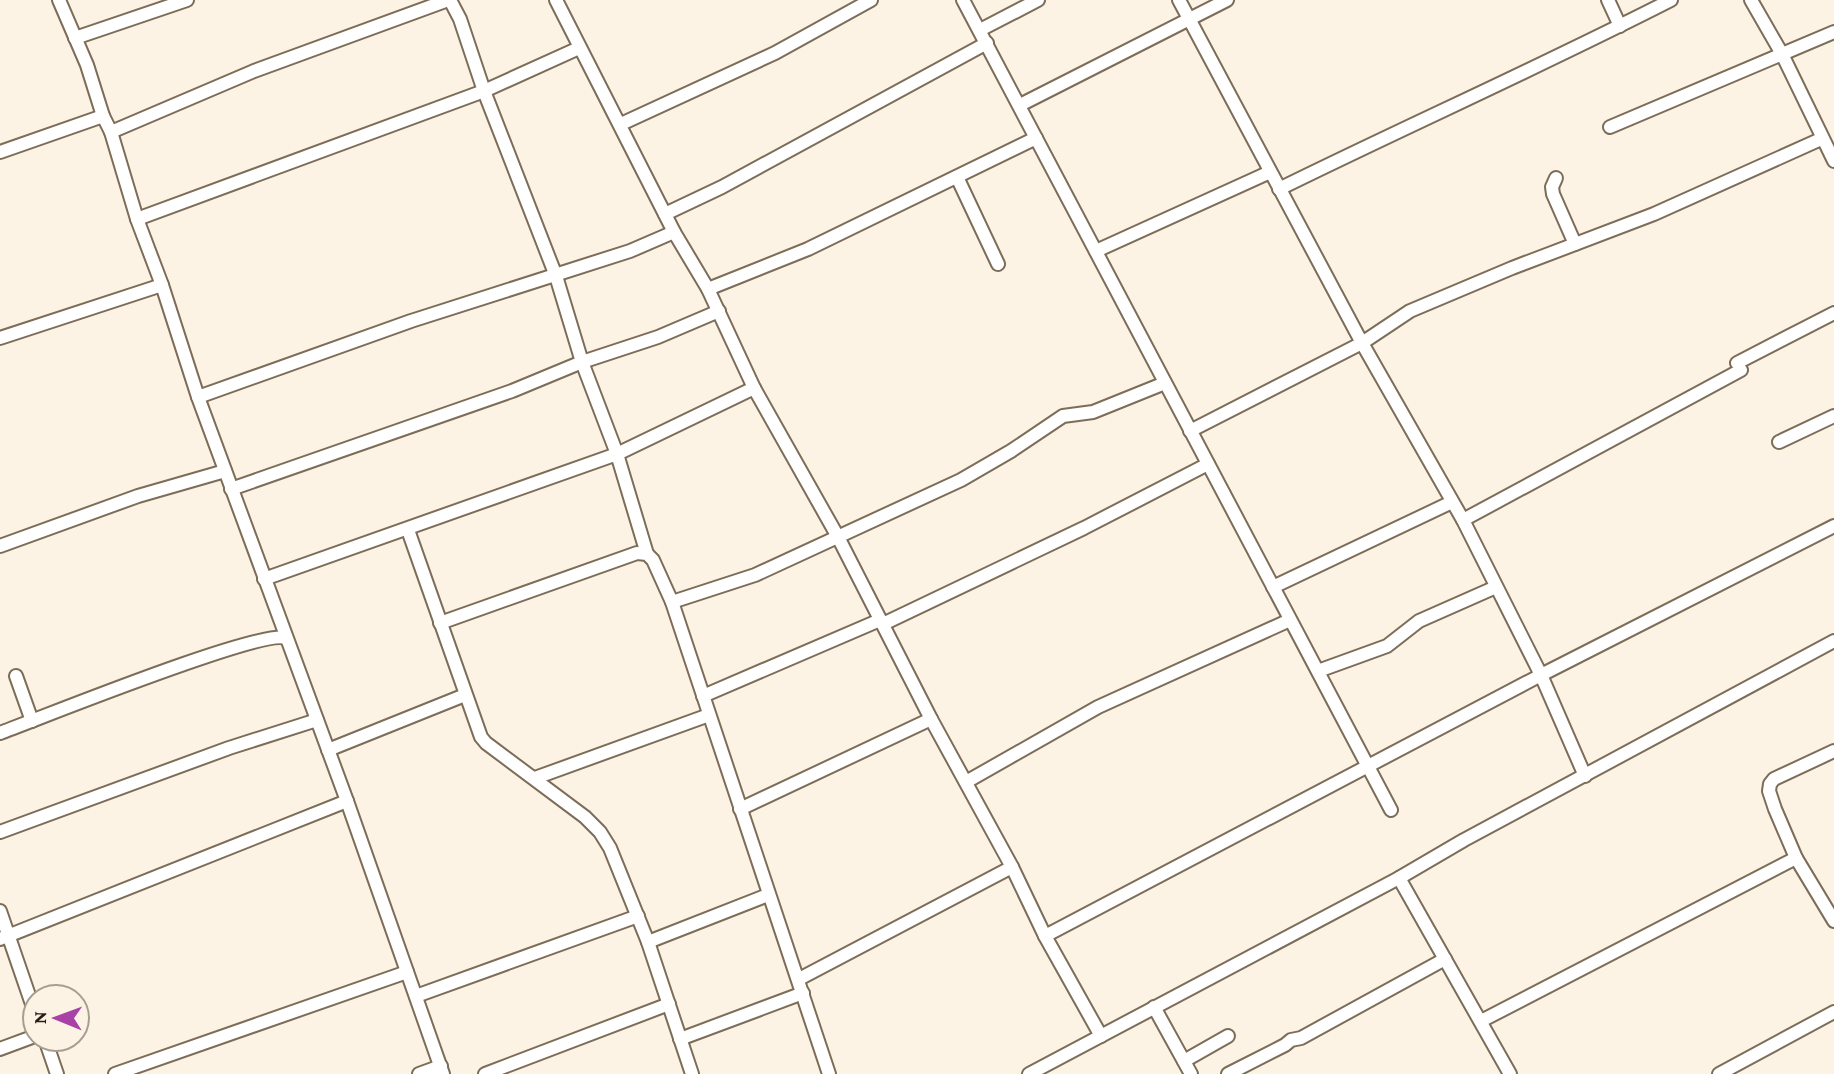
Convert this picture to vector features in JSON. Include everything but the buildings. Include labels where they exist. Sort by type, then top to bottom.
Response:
[{"type":"street","points":[[59,0],[87,65],[103,117],[111,132],[137,219],[162,285],[198,397],[347,801],[442,1070],[419,1074]]},
{"type":"street","points":[[75,38],[187,0]]},
{"type":"street","points":[[111,132],[254,71],[449,0],[460,19],[556,276],[582,362],[617,454],[647,554],[653,560],[672,602],[829,1074]]},
{"type":"street","points":[[556,0],[674,232],[708,289],[754,388],[838,537],[931,719],[1012,867],[1045,936],[1101,1036]]},
{"type":"street","points":[[621,124],[775,53],[871,0]]},
{"type":"street","points":[[963,0],[1391,810]]},
{"type":"street","points":[[979,30],[1038,0]]},
{"type":"street","points":[[1180,0],[1362,343],[1463,520],[1542,675],[1585,776]]},
{"type":"street","points":[[1020,105],[1227,0]]},
{"type":"street","points":[[1608,0],[1620,26]]},
{"type":"street","points":[[1279,188],[1671,0]]},
{"type":"street","points":[[1751,0],[1782,54],[1834,161]]},
{"type":"street","points":[[1610,127],[1834,32]]},
{"type":"street","points":[[665,214],[722,187],[987,43]]},
{"type":"street","points":[[137,219],[485,91],[579,48]]},
{"type":"street","points":[[0,152],[103,117]]},
{"type":"street","points":[[708,289],[808,249],[1037,138]]},
{"type":"street","points":[[1190,431],[1362,343],[1410,311],[1654,214],[1821,139]]},
{"type":"street","points":[[1096,251],[1270,172]]},
{"type":"street","points":[[957,177],[998,264]]},
{"type":"street","points":[[1556,178],[1552,187],[1553,194],[1575,244]]},
{"type":"street","points":[[198,397],[436,313],[630,251],[674,232]]},
{"type":"street","points":[[0,338],[162,285]]},
{"type":"street","points":[[232,489],[512,391],[582,362],[658,337],[719,312]]},
{"type":"street","points":[[1463,520],[1834,313]]},
{"type":"street","points":[[672,602],[755,575],[961,480],[1011,452],[1063,416],[1093,412],[1165,383]]},
{"type":"street","points":[[264,579],[617,454],[754,388]]},
{"type":"street","points":[[1779,442],[1834,416]]},
{"type":"street","points":[[702,696],[882,622],[1046,546],[1208,464]]},
{"type":"street","points":[[0,546],[138,496],[225,471]]},
{"type":"street","points":[[1273,587],[1452,502]]},
{"type":"street","points":[[408,530],[478,731],[486,743],[535,778],[600,832],[610,848],[648,942],[692,1074]]},
{"type":"street","points":[[1045,936],[1542,675],[1833,531]]},
{"type":"street","points":[[440,623],[637,553],[647,554]]},
{"type":"street","points":[[1318,671],[1387,646],[1419,621],[1496,587]]},
{"type":"street","points":[[966,782],[1098,707],[1290,620]]},
{"type":"street","points":[[0,733],[98,695],[266,638],[279,636],[286,639]]},
{"type":"street","points":[[1029,1074],[1399,878],[1464,840],[1834,641]]},
{"type":"street","points":[[16,676],[32,721]]},
{"type":"street","points":[[328,750],[465,695]]},
{"type":"street","points":[[535,778],[709,715]]},
{"type":"street","points":[[740,809],[931,719]]},
{"type":"street","points":[[0,832],[229,748],[317,720]]},
{"type":"street","points":[[1834,751],[1774,779],[1770,784],[1770,797],[1796,858],[1834,921]]},
{"type":"street","points":[[4,937],[347,801]]},
{"type":"street","points":[[1481,1021],[1796,858]]},
{"type":"street","points":[[799,979],[1012,867]]},
{"type":"street","points":[[1399,878],[1510,1074]]},
{"type":"street","points":[[648,942],[768,895]]},
{"type":"street","points":[[0,911],[4,937],[23,983]]},
{"type":"street","points":[[416,996],[638,916]]},
{"type":"street","points":[[1228,1074],[1290,1040],[1301,1038],[1446,959]]},
{"type":"street","points":[[115,1074],[407,972]]},
{"type":"street","points":[[680,1039],[803,993]]},
{"type":"street","points":[[485,1074],[669,1004]]},
{"type":"street","points":[[1154,1007],[1191,1074]]},
{"type":"street","points":[[1719,1074],[1834,1012]]},
{"type":"street","points":[[1184,1061],[1228,1036]]},
{"type":"street","points":[[0,1049],[21,1041]]},
{"type":"street","points":[[50,1053],[57,1074]]}]
